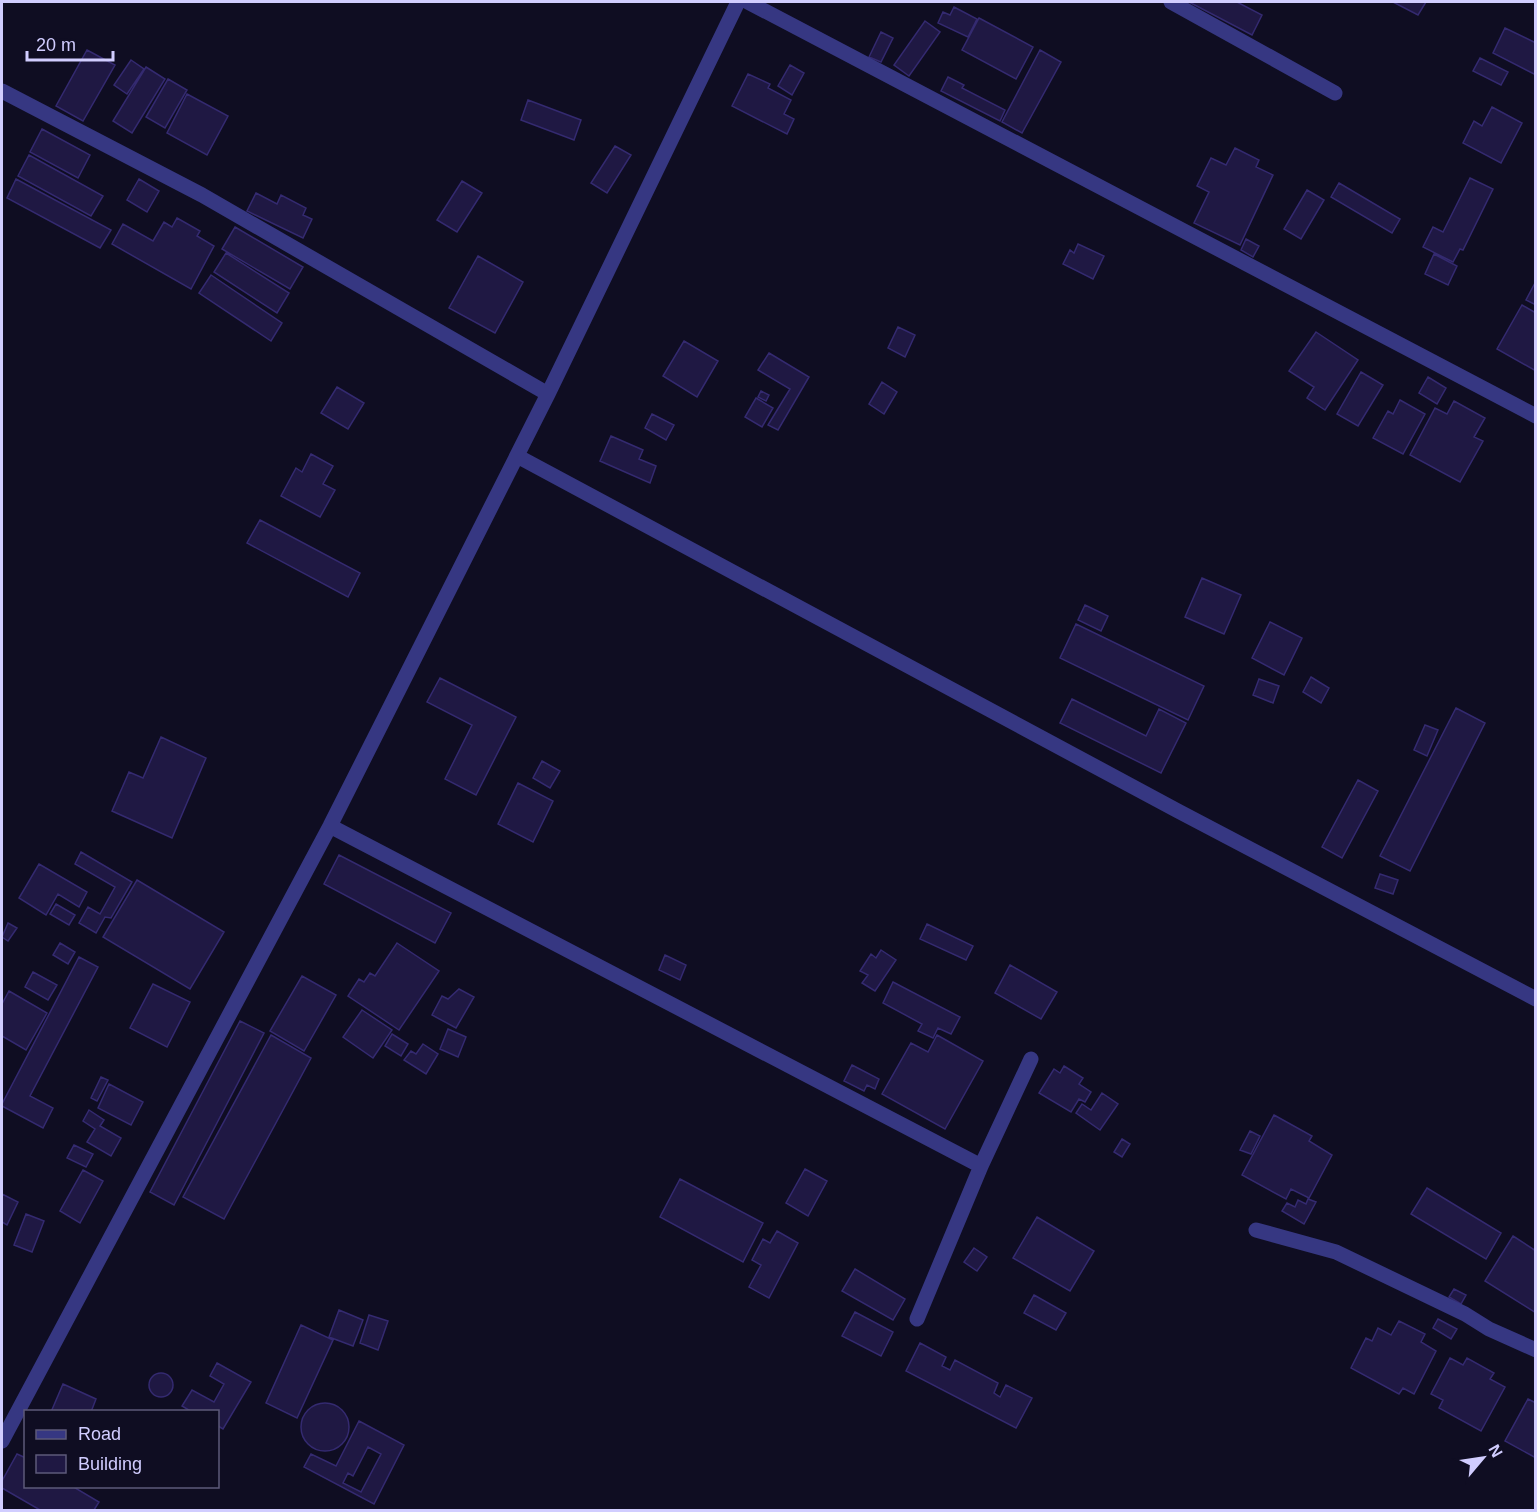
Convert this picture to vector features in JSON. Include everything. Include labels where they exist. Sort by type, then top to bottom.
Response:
[{"type":"street","points":[[2,1441],[330,826],[549,394],[738,2]]},
{"type":"street","points":[[748,2],[1536,416]]},
{"type":"street","points":[[1171,2],[1335,93]]},
{"type":"street","points":[[2,91],[202,195],[549,394]]},
{"type":"street","points":[[517,456],[1168,806],[1536,999]]},
{"type":"street","points":[[330,826],[981,1167]]},
{"type":"street","points":[[917,1319],[981,1167],[1031,1059]]},
{"type":"street","points":[[1256,1230],[1336,1252],[1465,1314],[1489,1329],[1536,1350]]},
{"type":"building","points":[[1189,2],[1237,2],[1262,15],[1252,35]]},
{"type":"building","points":[[1393,2],[1426,2],[1418,15]]},
{"type":"building","points":[[954,7],[977,19],[968,37],[938,23],[943,12],[950,15]]},
{"type":"building","points":[[979,18],[1033,47],[1016,79],[962,50]]},
{"type":"building","points":[[925,21],[940,32],[909,76],[894,65]]},
{"type":"building","points":[[1505,28],[1536,43],[1536,75],[1493,53]]},
{"type":"building","points":[[881,32],[893,38],[881,62],[869,57]]},
{"type":"building","points":[[87,50],[115,65],[83,121],[56,106]]},
{"type":"building","points":[[1040,50],[1061,62],[1022,133],[1002,122]]},
{"type":"building","points":[[1480,58],[1508,72],[1501,85],[1473,71]]},
{"type":"building","points":[[131,60],[144,69],[127,94],[114,85]]},
{"type":"building","points":[[790,65],[804,73],[792,95],[778,86]]},
{"type":"building","points":[[146,67],[165,79],[132,133],[113,121]]},
{"type":"building","points":[[748,74],[770,84],[768,88],[791,100],[784,114],[794,119],[787,134],[732,106]]},
{"type":"building","points":[[948,77],[964,85],[962,88],[1005,110],[1000,121],[941,91]]},
{"type":"building","points":[[168,79],[187,90],[165,128],[146,117]]},
{"type":"building","points":[[187,94],[228,116],[207,155],[167,133]]},
{"type":"building","points":[[528,100],[581,120],[574,140],[521,120]]},
{"type":"building","points":[[1492,107],[1522,123],[1501,163],[1463,143],[1474,121],[1482,126]]},
{"type":"building","points":[[42,129],[90,155],[78,178],[30,152]]},
{"type":"building","points":[[615,146],[631,155],[607,193],[591,183]]},
{"type":"building","points":[[1235,148],[1259,160],[1256,167],[1273,175],[1240,245],[1194,223],[1209,192],[1197,186],[1211,158],[1226,165]]},
{"type":"building","points":[[29,155],[103,196],[91,216],[18,176]]},
{"type":"building","points":[[1470,178],[1493,189],[1463,250],[1460,249],[1453,262],[1423,247],[1433,227],[1443,232]]},
{"type":"building","points":[[16,179],[111,230],[100,248],[7,198]]},
{"type":"building","points":[[139,179],[159,191],[147,212],[127,200]]},
{"type":"building","points":[[462,181],[482,193],[457,232],[437,220]]},
{"type":"building","points":[[1339,183],[1400,219],[1392,233],[1331,197]]},
{"type":"building","points":[[1307,190],[1324,200],[1301,239],[1284,229]]},
{"type":"building","points":[[256,193],[277,204],[281,195],[306,208],[303,215],[312,219],[303,238],[247,211]]},
{"type":"building","points":[[177,218],[200,231],[197,236],[214,246],[191,289],[112,244],[123,224],[153,241],[164,222],[172,227]]},
{"type":"building","points":[[235,227],[303,267],[290,289],[222,249]]},
{"type":"building","points":[[1246,239],[1259,246],[1253,257],[1241,250]]},
{"type":"building","points":[[1078,244],[1104,256],[1093,279],[1063,264],[1070,250],[1074,253]]},
{"type":"building","points":[[226,253],[289,293],[277,313],[214,272]]},
{"type":"building","points":[[1434,254],[1457,266],[1448,285],[1425,274]]},
{"type":"building","points":[[478,256],[523,282],[495,333],[449,308]]},
{"type":"building","points":[[211,275],[282,323],[271,341],[199,293]]},
{"type":"building","points":[[1536,281],[1536,305],[1526,300]]},
{"type":"building","points":[[1522,305],[1536,313],[1536,371],[1497,349]]},
{"type":"building","points":[[898,327],[915,335],[905,357],[888,348]]},
{"type":"building","points":[[1316,332],[1358,360],[1325,410],[1307,398],[1314,387],[1289,371]]},
{"type":"building","points":[[684,341],[718,361],[697,397],[663,376]]},
{"type":"building","points":[[769,353],[809,377],[778,430],[768,425],[790,389],[758,370]]},
{"type":"building","points":[[1361,372],[1383,385],[1358,426],[1337,414]]},
{"type":"building","points":[[1428,377],[1446,388],[1437,404],[1419,393]]},
{"type":"building","points":[[882,382],[897,392],[884,414],[869,404]]},
{"type":"building","points":[[337,387],[364,403],[348,429],[321,413]]},
{"type":"building","points":[[761,391],[769,395],[766,401],[758,397]]},
{"type":"building","points":[[756,398],[773,408],[762,427],[745,417]]},
{"type":"building","points":[[1400,400],[1425,414],[1403,454],[1373,438],[1388,411],[1393,414]]},
{"type":"building","points":[[1454,401],[1485,418],[1474,437],[1483,441],[1460,482],[1410,455],[1435,408],[1447,414]]},
{"type":"building","points":[[652,414],[674,425],[666,440],[645,428]]},
{"type":"building","points":[[611,436],[643,450],[639,459],[656,466],[650,483],[600,461]]},
{"type":"building","points":[[311,454],[333,466],[323,484],[335,490],[320,517],[281,496],[296,468],[302,472]]},
{"type":"building","points":[[260,520],[360,573],[348,597],[247,543]]},
{"type":"building","points":[[1202,578],[1241,595],[1224,634],[1185,617]]},
{"type":"building","points":[[1085,605],[1108,616],[1101,631],[1078,620]]},
{"type":"building","points":[[1270,622],[1302,638],[1284,675],[1252,658]]},
{"type":"building","points":[[1076,624],[1204,686],[1188,720],[1060,658]]},
{"type":"building","points":[[1311,677],[1329,688],[1321,703],[1303,692]]},
{"type":"building","points":[[440,678],[516,717],[476,795],[445,779],[472,725],[427,702]]},
{"type":"building","points":[[1259,679],[1279,686],[1273,703],[1253,695]]},
{"type":"building","points":[[1072,699],[1146,736],[1159,709],[1186,723],[1161,773],[1060,723]]},
{"type":"building","points":[[1456,708],[1485,723],[1410,871],[1380,856]]},
{"type":"building","points":[[1425,725],[1438,730],[1427,756],[1414,750]]},
{"type":"building","points":[[161,737],[206,758],[172,838],[112,811],[129,772],[143,778]]},
{"type":"building","points":[[542,761],[560,771],[550,788],[533,778]]},
{"type":"building","points":[[1358,780],[1378,791],[1342,858],[1322,847]]},
{"type":"building","points":[[518,783],[553,801],[533,842],[498,824]]},
{"type":"building","points":[[81,852],[132,882],[111,918],[105,917],[96,933],[79,923],[88,907],[100,914],[115,887],[75,864]]},
{"type":"building","points":[[339,855],[451,913],[435,943],[324,884]]},
{"type":"building","points":[[39,864],[87,892],[79,907],[58,894],[46,915],[19,898]]},
{"type":"building","points":[[1380,874],[1398,880],[1393,894],[1375,888]]},
{"type":"building","points":[[137,880],[224,932],[190,989],[103,937]]},
{"type":"building","points":[[56,904],[75,915],[69,925],[50,914]]},
{"type":"building","points":[[8,923],[17,928],[8,941],[2,937]]},
{"type":"building","points":[[927,924],[973,946],[966,960],[920,939]]},
{"type":"building","points":[[60,943],[75,952],[68,964],[53,955]]},
{"type":"building","points":[[397,943],[439,971],[399,1030],[348,996],[359,979],[364,982],[370,973],[375,976]]},
{"type":"building","points":[[881,950],[896,960],[875,991],[862,983],[868,975],[860,971],[871,954],[876,958]]},
{"type":"building","points":[[665,955],[686,965],[680,980],[659,970]]},
{"type":"building","points":[[79,957],[98,967],[30,1096],[53,1108],[43,1128],[2,1104]]},
{"type":"building","points":[[1010,965],[1057,992],[1041,1019],[995,993]]},
{"type":"building","points":[[33,972],[57,985],[48,1000],[25,987]]},
{"type":"building","points":[[302,976],[336,995],[304,1051],[270,1031]]},
{"type":"building","points":[[893,982],[960,1017],[951,1034],[938,1028],[933,1038],[918,1031],[922,1024],[883,1003]]},
{"type":"building","points":[[153,984],[190,1002],[167,1047],[130,1028]]},
{"type":"building","points":[[459,989],[474,997],[456,1028],[432,1015],[442,996],[448,999]]},
{"type":"building","points":[[9,991],[47,1013],[26,1050],[2,1036],[2,1004]]},
{"type":"building","points":[[362,1010],[392,1030],[373,1058],[343,1037]]},
{"type":"building","points":[[240,1021],[264,1033],[174,1205],[150,1192]]},
{"type":"building","points":[[448,1029],[466,1037],[458,1057],[440,1049]]},
{"type":"building","points":[[392,1034],[408,1044],[401,1056],[385,1046]]},
{"type":"building","points":[[271,1035],[311,1058],[224,1219],[183,1197]]},
{"type":"building","points":[[937,1035],[983,1061],[945,1129],[882,1094],[911,1043],[928,1052]]},
{"type":"building","points":[[423,1044],[438,1054],[426,1074],[404,1060],[411,1051],[416,1054]]},
{"type":"building","points":[[852,1065],[879,1079],[875,1089],[867,1085],[864,1091],[844,1081]]},
{"type":"building","points":[[1064,1066],[1083,1078],[1079,1084],[1091,1092],[1085,1102],[1079,1099],[1071,1112],[1039,1093],[1054,1069],[1060,1073]]},
{"type":"building","points":[[101,1077],[108,1080],[97,1101],[91,1098]]},
{"type":"building","points":[[109,1084],[143,1102],[131,1125],[98,1108]]},
{"type":"building","points":[[1102,1093],[1118,1104],[1100,1130],[1076,1113],[1082,1104],[1091,1110]]},
{"type":"building","points":[[89,1110],[104,1120],[100,1126],[121,1138],[111,1156],[87,1142],[95,1129],[83,1121]]},
{"type":"building","points":[[1274,1115],[1312,1136],[1309,1141],[1332,1155],[1309,1198],[1291,1189],[1286,1199],[1242,1175]]},
{"type":"building","points":[[1250,1131],[1260,1136],[1251,1154],[1240,1150]]},
{"type":"building","points":[[1122,1139],[1130,1144],[1122,1157],[1114,1152]]},
{"type":"building","points":[[74,1145],[93,1154],[86,1167],[67,1158]]},
{"type":"building","points":[[805,1169],[827,1181],[808,1216],[786,1203]]},
{"type":"building","points":[[83,1170],[103,1181],[80,1223],[60,1211]]},
{"type":"building","points":[[680,1179],[763,1223],[743,1262],[660,1217]]},
{"type":"building","points":[[1427,1188],[1501,1233],[1486,1259],[1411,1214]]},
{"type":"building","points":[[2,1194],[18,1202],[7,1225],[2,1222]]},
{"type":"building","points":[[1308,1199],[1316,1202],[1304,1224],[1282,1211],[1287,1203],[1295,1207],[1298,1200],[1306,1204]]},
{"type":"building","points":[[26,1214],[44,1221],[32,1252],[14,1245]]},
{"type":"building","points":[[1037,1217],[1094,1251],[1070,1291],[1013,1258]]},
{"type":"building","points":[[777,1231],[798,1243],[769,1298],[749,1287],[761,1265],[752,1260],[763,1239],[770,1243]]},
{"type":"building","points":[[1513,1236],[1536,1251],[1536,1313],[1485,1281]]},
{"type":"building","points":[[974,1248],[987,1257],[977,1271],[964,1262]]},
{"type":"building","points":[[855,1269],[905,1299],[893,1320],[842,1291]]},
{"type":"building","points":[[1454,1289],[1466,1295],[1461,1304],[1449,1297]]},
{"type":"building","points":[[1034,1295],[1066,1313],[1056,1330],[1024,1313]]},
{"type":"building","points":[[339,1310],[363,1320],[353,1346],[329,1337]]},
{"type":"building","points":[[855,1312],[893,1332],[881,1356],[842,1336]]},
{"type":"building","points":[[369,1315],[388,1321],[378,1350],[360,1343]]},
{"type":"building","points":[[1438,1319],[1457,1329],[1451,1339],[1433,1328]]},
{"type":"building","points":[[1399,1321],[1425,1334],[1421,1342],[1436,1351],[1414,1394],[1403,1388],[1399,1394],[1351,1368],[1366,1338],[1372,1341],[1378,1328],[1391,1335]]},
{"type":"building","points":[[301,1325],[333,1340],[297,1418],[266,1403]]},
{"type":"building","points":[[920,1343],[946,1357],[942,1366],[950,1370],[955,1360],[998,1383],[994,1393],[1000,1397],[1006,1385],[1032,1398],[1016,1428],[906,1371]]},
{"type":"building","points":[[1450,1358],[1463,1365],[1467,1358],[1494,1373],[1490,1379],[1505,1387],[1481,1431],[1439,1408],[1443,1400],[1431,1394]]},
{"type":"building","points":[[217,1363],[251,1382],[223,1429],[219,1427],[219,1410],[189,1410],[182,1406],[192,1390],[214,1402],[224,1384],[210,1376]]},
{"type":"building","points":[[161,1373],[170,1376],[173,1385],[170,1394],[161,1397],[152,1394],[149,1385],[152,1376]]},
{"type":"building","points":[[63,1384],[96,1399],[92,1410],[52,1410]]},
{"type":"building","points":[[1528,1399],[1536,1403],[1536,1458],[1505,1441]]},
{"type":"building","points":[[325,1403],[342,1410],[349,1427],[342,1444],[325,1451],[308,1444],[301,1427],[308,1410]]},
{"type":"building","points":[[359,1421],[404,1445],[374,1504],[304,1467],[311,1454],[336,1466]],"holes":[[[368,1447],[381,1454],[361,1492],[343,1483],[348,1473],[353,1476]]]},
{"type":"building","points":[[17,1454],[24,1457],[24,1488],[75,1488],[99,1502],[94,1510],[40,1510],[2,1488],[2,1481]]}]
